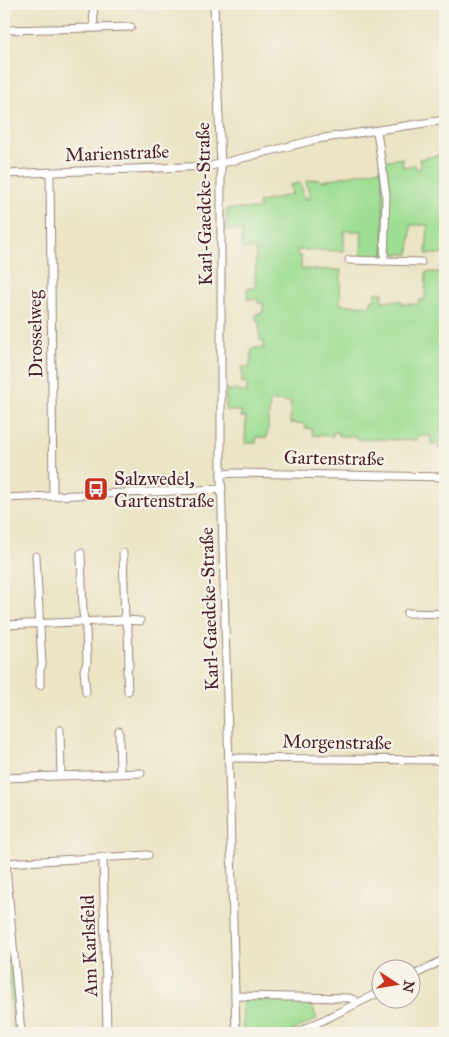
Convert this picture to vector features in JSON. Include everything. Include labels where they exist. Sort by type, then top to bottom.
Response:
[{"type":"street","points":[[93,4],[94,28]]},
{"type":"street","name":"Karl-Gaedcke-Straße","points":[[214,4],[221,164],[221,474],[236,1033]]},
{"type":"street","points":[[4,30],[131,27]]},
{"type":"street","name":"Marienstraße","points":[[4,174],[221,164],[306,142],[445,120]]},
{"type":"street","points":[[377,131],[386,195],[384,261]]},
{"type":"street","name":"Drosselweg","points":[[50,172],[53,496]]},
{"type":"street","points":[[349,260],[421,262]]},
{"type":"street","name":"Gartenstraße","points":[[221,474],[445,476]]},
{"type":"street","points":[[4,498],[222,489]]},
{"type":"street","points":[[81,553],[87,663],[84,670],[86,692]]},
{"type":"street","points":[[124,553],[125,620],[128,629],[128,691]]},
{"type":"street","points":[[36,556],[42,665],[40,685]]},
{"type":"street","points":[[407,613],[445,614]]},
{"type":"street","points":[[4,626],[125,620],[140,621]]},
{"type":"street","points":[[60,730],[61,775]]},
{"type":"street","points":[[118,731],[120,774]]},
{"type":"street","name":"Morgenstraße","points":[[229,758],[445,760]]},
{"type":"street","points":[[4,778],[141,773]]},
{"type":"street","points":[[4,845],[21,1033]]},
{"type":"street","points":[[6,863],[148,855]]},
{"type":"street","name":"Am Karlsfeld","points":[[103,857],[108,1033]]},
{"type":"street","points":[[422,971],[445,959]]},
{"type":"street","points":[[235,996],[350,998],[356,1004]]},
{"type":"street","points":[[297,1033],[372,996]]},
{"type":"green space","points":[[445,154],[445,254],[426,254],[428,225],[411,225],[409,254],[385,254],[381,161],[402,158],[403,167],[415,165],[416,169],[421,168],[419,159]]},
{"type":"green space","points":[[381,169],[384,257],[361,258],[362,231],[344,231],[344,251],[297,250],[297,255],[301,256],[301,269],[341,270],[340,304],[370,306],[371,300],[375,300],[375,293],[383,293],[382,301],[402,301],[402,304],[419,304],[419,300],[425,300],[426,272],[445,272],[444,448],[439,448],[439,444],[431,444],[431,436],[417,436],[417,440],[356,439],[356,436],[339,436],[338,432],[333,432],[333,436],[313,435],[312,429],[305,428],[305,424],[290,423],[291,402],[270,401],[267,438],[256,437],[256,443],[245,443],[246,417],[241,417],[241,411],[226,411],[226,390],[247,392],[247,383],[242,383],[242,367],[250,367],[252,348],[264,348],[264,341],[260,340],[259,321],[256,321],[256,314],[262,314],[264,303],[258,303],[258,299],[247,299],[247,288],[255,288],[256,249],[242,249],[242,230],[226,230],[227,209],[260,209],[258,203],[292,194],[290,185],[300,183],[305,200],[310,198],[306,181],[318,179],[322,181]]},
{"type":"green space","points":[[4,880],[18,1033],[14,1033],[4,922]]},
{"type":"green space","points":[[242,1000],[310,1002],[317,1019],[288,1033],[243,1033]]},
{"type":"place","name":"Salzwedel, Gartenstraße","points":[[96,489]]}]
